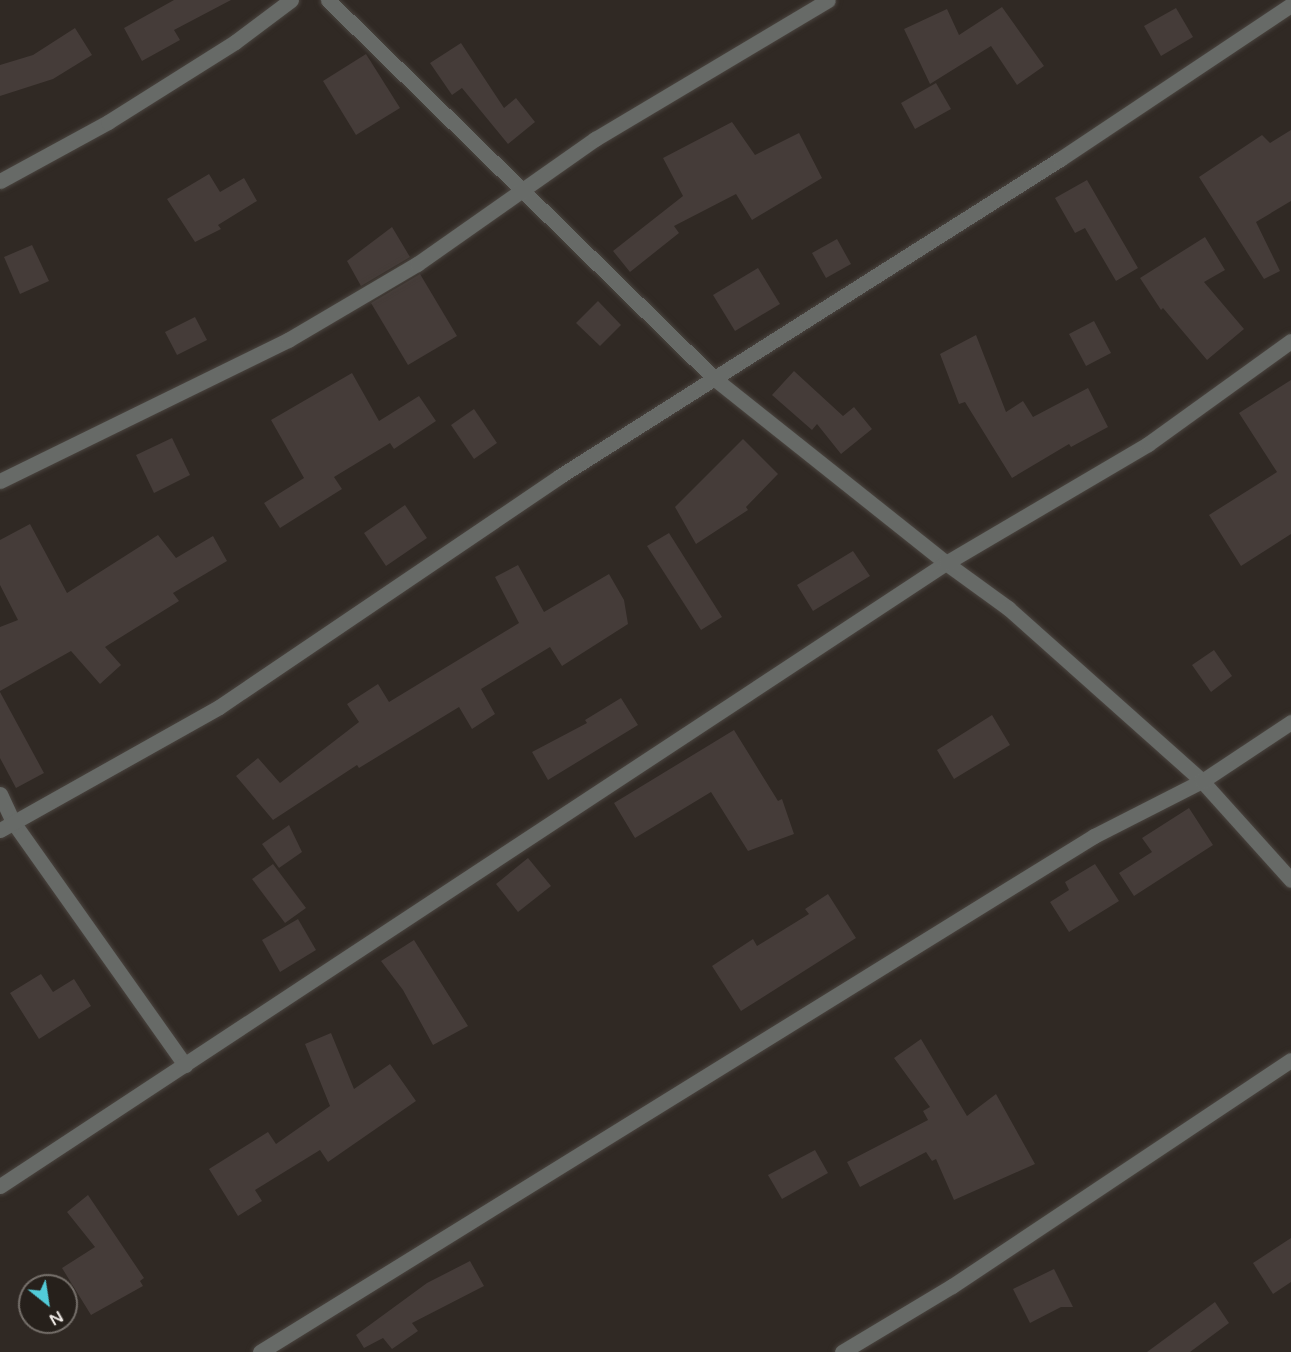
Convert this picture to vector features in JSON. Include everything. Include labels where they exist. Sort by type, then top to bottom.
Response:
[{"type":"street","points":[[0,182],[147,97],[235,42],[291,0]]},
{"type":"street","points":[[328,0],[715,379],[946,564],[1008,608],[1202,782],[1291,880]]},
{"type":"street","points":[[0,481],[288,340],[417,264],[614,128],[828,0]]},
{"type":"street","points":[[6,826],[219,707],[560,476],[1060,159],[1291,5]]},
{"type":"street","points":[[0,1186],[946,564],[1148,444],[1291,341]]},
{"type":"street","points":[[260,1352],[1094,836],[1202,782],[1291,722]]},
{"type":"street","points":[[0,794],[6,826],[185,1065]]},
{"type":"street","points":[[842,1352],[952,1286],[1291,1060]]},
{"type":"building","points":[[174,0],[231,0],[174,30],[180,40],[142,61],[124,28]]},
{"type":"building","points":[[1002,7],[1044,66],[1017,85],[991,46],[930,84],[904,29],[947,9],[959,35]]},
{"type":"building","points":[[1176,8],[1193,37],[1161,56],[1144,26]]},
{"type":"building","points":[[75,28],[92,55],[53,79],[0,96],[0,65],[33,55]]},
{"type":"building","points":[[461,43],[504,108],[516,98],[535,122],[508,144],[462,88],[452,95],[430,63]]},
{"type":"building","points":[[366,54],[400,108],[356,135],[323,81]]},
{"type":"building","points":[[936,83],[951,109],[915,129],[901,103]]},
{"type":"building","points":[[732,122],[755,155],[799,133],[822,178],[752,220],[736,194],[674,226],[679,233],[630,272],[613,251],[683,196],[663,158]]},
{"type":"building","points":[[1291,130],[1291,201],[1256,222],[1280,271],[1264,279],[1199,177],[1262,135],[1270,143]]},
{"type":"building","points":[[209,174],[220,192],[244,178],[257,201],[218,225],[221,229],[195,242],[167,199]]},
{"type":"building","points":[[1087,180],[1138,268],[1116,281],[1085,228],[1075,233],[1055,198]]},
{"type":"building","points":[[392,227],[410,257],[361,286],[347,261]]},
{"type":"building","points":[[1205,237],[1225,270],[1204,282],[1244,329],[1207,360],[1163,308],[1161,310],[1140,278]]},
{"type":"building","points":[[837,239],[851,264],[826,278],[812,253]]},
{"type":"building","points":[[32,245],[49,281],[20,294],[4,257]]},
{"type":"building","points":[[758,268],[780,304],[735,331],[713,295]]},
{"type":"building","points":[[420,274],[457,336],[408,365],[371,303]]},
{"type":"building","points":[[598,301],[621,325],[600,346],[576,323]]},
{"type":"building","points":[[195,317],[207,340],[177,355],[165,332]]},
{"type":"building","points":[[1094,321],[1111,353],[1086,366],[1069,334]]},
{"type":"building","points":[[976,335],[1006,412],[1023,401],[1033,417],[1088,388],[1108,427],[1071,447],[1069,444],[1012,478],[965,402],[959,404],[940,354]]},
{"type":"building","points":[[794,371],[843,416],[854,407],[872,429],[841,454],[817,424],[812,430],[772,395]]},
{"type":"building","points":[[352,373],[379,421],[419,396],[436,421],[394,449],[390,443],[334,477],[342,489],[280,528],[264,503],[304,478],[271,420]]},
{"type":"building","points":[[1291,380],[1291,534],[1241,566],[1209,515],[1277,472],[1239,413]]},
{"type":"building","points":[[474,409],[497,443],[474,459],[451,425]]},
{"type":"building","points":[[172,438],[190,475],[154,493],[136,455]]},
{"type":"building","points":[[743,439],[778,474],[746,507],[748,510],[696,544],[675,507]]},
{"type":"building","points":[[405,505],[427,538],[386,566],[364,533]]},
{"type":"building","points":[[30,524],[67,593],[158,535],[176,558],[213,536],[227,561],[173,593],[179,601],[105,647],[121,665],[100,684],[71,651],[0,691],[0,627],[18,620],[0,585],[0,540]]},
{"type":"building","points":[[669,533],[722,617],[701,630],[647,546]]},
{"type":"building","points":[[853,551],[870,576],[813,611],[797,585]]},
{"type":"building","points":[[518,565],[544,612],[609,574],[624,600],[628,624],[562,666],[550,647],[481,689],[495,714],[472,729],[459,707],[359,768],[357,765],[273,820],[236,776],[258,758],[280,783],[359,722],[347,704],[378,684],[389,702],[519,623],[495,577]]},
{"type":"building","points":[[1214,650],[1232,676],[1211,692],[1192,665]]},
{"type":"building","points":[[0,692],[44,773],[16,788],[0,758]]},
{"type":"building","points":[[621,698],[638,725],[548,780],[532,752],[587,723],[585,720]]},
{"type":"building","points":[[992,715],[1010,745],[954,779],[937,750]]},
{"type":"building","points":[[734,730],[778,801],[782,799],[794,834],[748,851],[711,792],[635,838],[614,803]]},
{"type":"building","points":[[1189,808],[1213,845],[1134,896],[1119,873],[1152,852],[1142,838]]},
{"type":"building","points":[[289,825],[302,852],[279,868],[262,844]]},
{"type":"building","points":[[528,858],[551,886],[518,912],[496,884]]},
{"type":"building","points":[[273,864],[306,908],[285,923],[252,879]]},
{"type":"building","points":[[1095,864],[1119,901],[1069,932],[1050,902],[1069,890],[1065,882]]},
{"type":"building","points":[[828,894],[856,938],[741,1011],[712,966],[753,939],[757,946],[809,914],[805,909]]},
{"type":"building","points":[[298,919],[316,950],[280,972],[262,940]]},
{"type":"building","points":[[414,940],[468,1026],[433,1045],[403,990],[381,961]]},
{"type":"building","points":[[41,974],[53,992],[74,979],[91,1006],[39,1039],[10,993]]},
{"type":"building","points":[[331,1033],[354,1089],[390,1064],[416,1101],[328,1162],[320,1150],[255,1190],[262,1201],[238,1216],[209,1169],[268,1132],[276,1144],[330,1106],[305,1044]]},
{"type":"building","points":[[921,1039],[967,1116],[996,1094],[1035,1164],[954,1200],[936,1159],[932,1161],[926,1152],[860,1187],[847,1162],[928,1120],[923,1111],[930,1107],[894,1058]]},
{"type":"building","points":[[815,1150],[828,1173],[782,1199],[768,1175]]},
{"type":"building","points":[[88,1195],[144,1278],[140,1281],[143,1286],[91,1315],[78,1294],[78,1274],[66,1274],[62,1268],[95,1247],[67,1212]]},
{"type":"building","points":[[1291,1238],[1291,1282],[1273,1294],[1253,1263]]},
{"type":"building","points":[[470,1261],[484,1286],[412,1323],[418,1331],[392,1349],[383,1338],[364,1348],[356,1335],[427,1283]]},
{"type":"building","points":[[1054,1269],[1073,1307],[1061,1307],[1030,1323],[1013,1289]]},
{"type":"building","points":[[1215,1302],[1229,1323],[1190,1352],[1147,1352]]}]
